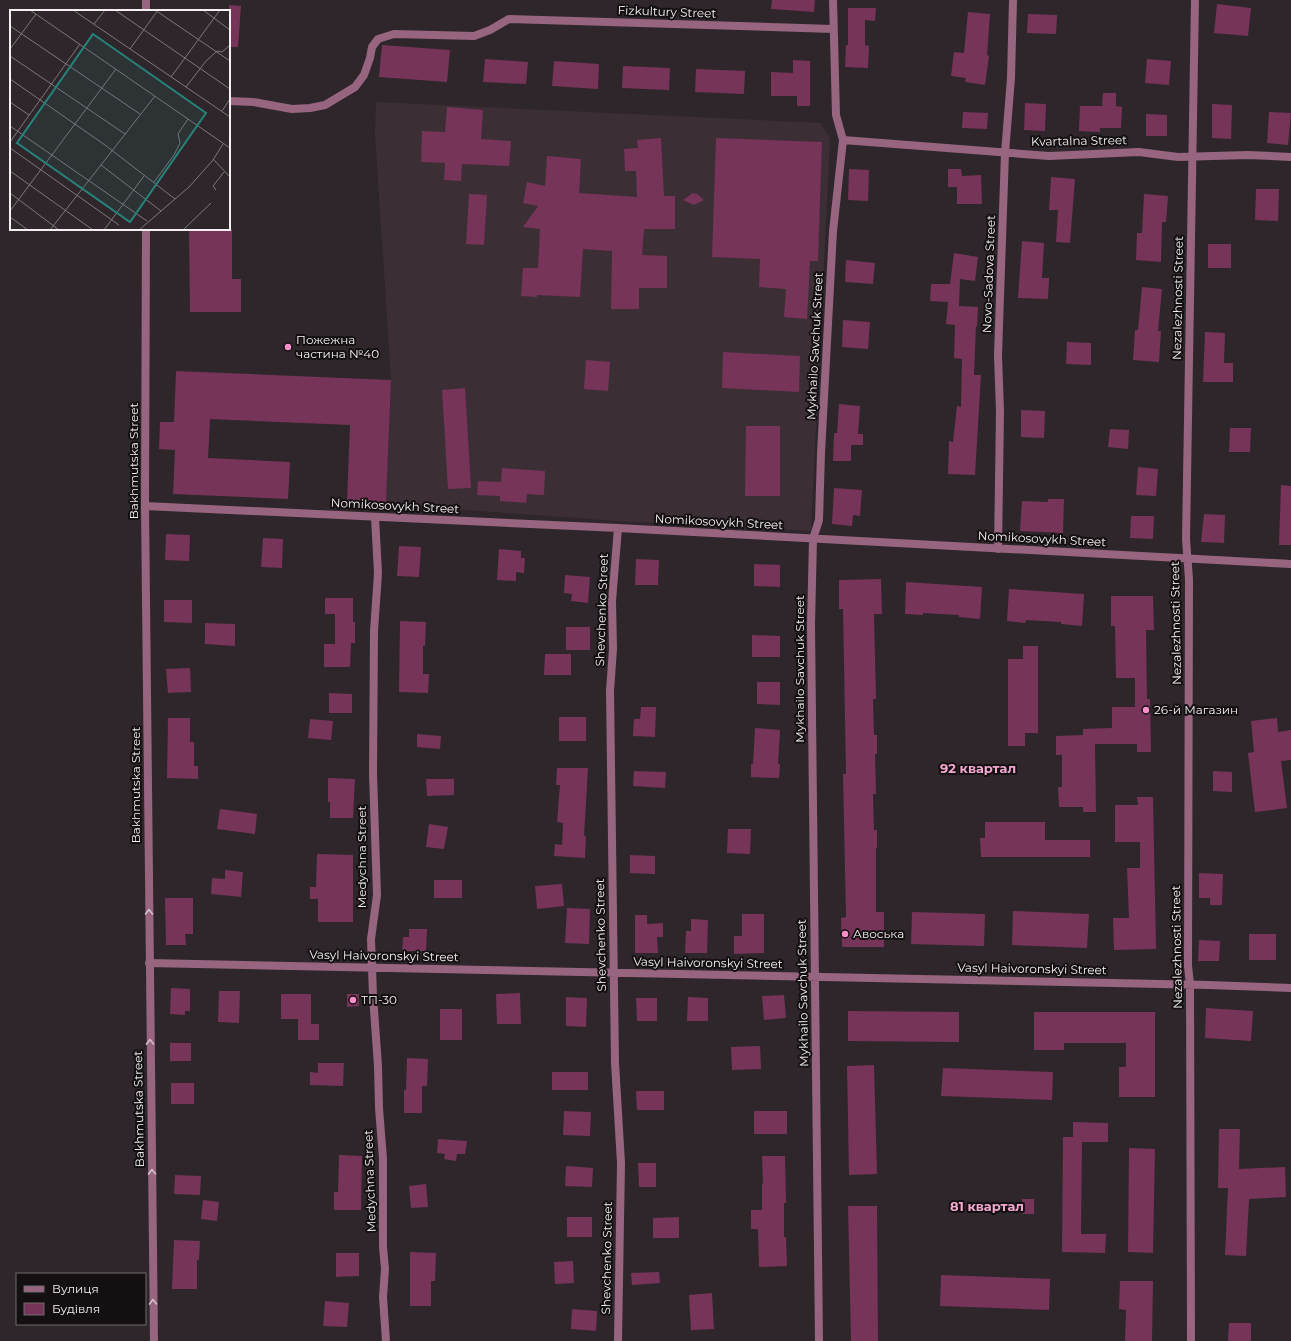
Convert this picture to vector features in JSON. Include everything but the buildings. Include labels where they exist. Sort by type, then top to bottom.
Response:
[{"type":"street","name":"Mykhailo Savchuk Street","points":[[819,1341],[811,633],[813,539],[819,520],[821,453],[834,232],[843,140],[836,115],[832,0]]},
{"type":"street","name":"Novo-Sadova Street","points":[[998,549],[1000,412],[998,355],[1005,153],[1013,0]]},
{"type":"street","name":"Nezalezhnosti Street","points":[[1192,1341],[1190,984],[1188,966],[1189,579],[1186,539],[1195,0]]},
{"type":"street","name":"Fizkultury Street","points":[[230,101],[253,102],[292,109],[325,105],[355,87],[364,75],[372,47],[378,39],[394,34],[474,36],[490,30],[509,19],[834,29]]},
{"type":"street","name":"Kvartalna Street","points":[[843,140],[1049,156],[1139,152],[1178,157],[1192,155],[1291,157]]},
{"type":"street","name":"Bakhmutska Street","points":[[146,230],[145,506],[154,1341]]},
{"type":"street","name":"Nomikosovykh Street","points":[[145,506],[618,528],[1291,564]]},
{"type":"street","name":"Medychna Street","points":[[375,517],[378,573],[374,631],[373,773],[377,895],[371,939],[379,1108],[383,1159],[385,1269],[384,1304],[386,1341]]},
{"type":"street","name":"Shevchenko Street","points":[[618,528],[612,601],[613,649],[610,691],[615,1063],[621,1163],[618,1341]]},
{"type":"street","name":"Vasyl Haivoronskyi Street","points":[[149,963],[1190,984],[1291,988]]},
{"type":"shaded area","points":[[376,102],[821,123],[830,139],[811,531],[616,521],[386,504],[391,380],[375,134]]},
{"type":"place","name":"Пожежна частина №40","points":[[288,347]]},
{"type":"place","name":"26-й Магазин","points":[[1146,710]]},
{"type":"place","name":"Авоська","points":[[845,934]]},
{"type":"place","name":"ТП-30","points":[[353,1000]]},
{"type":"district","name":"92 квартал","points":[[978,768]]},
{"type":"district","name":"81 квартал","points":[[987,1206]]}]
